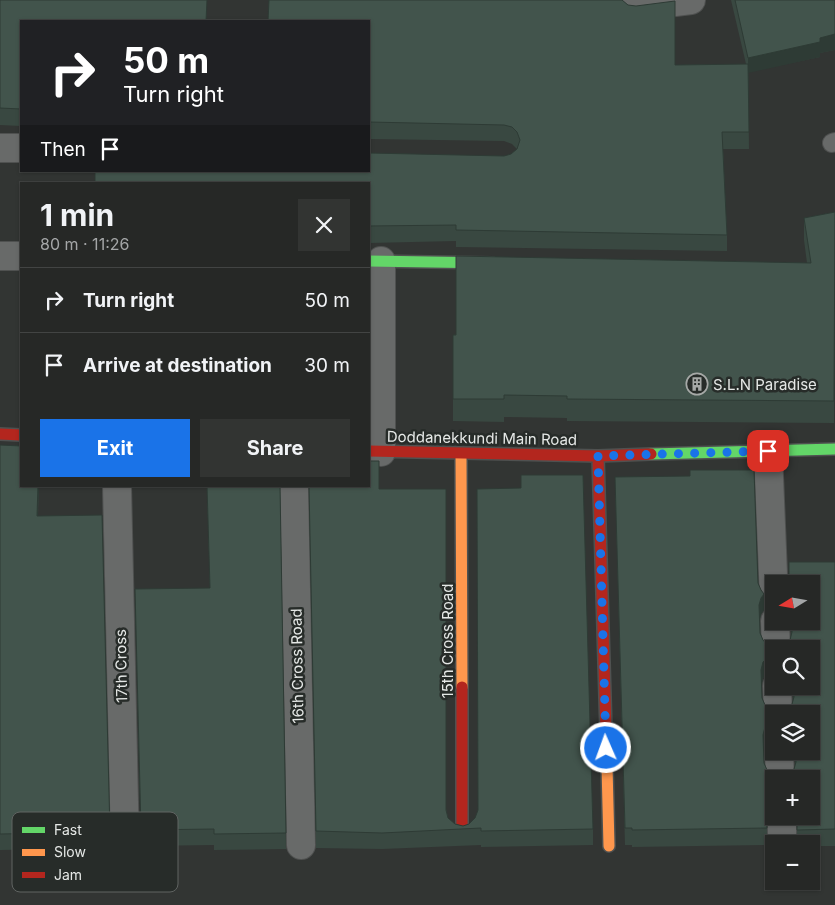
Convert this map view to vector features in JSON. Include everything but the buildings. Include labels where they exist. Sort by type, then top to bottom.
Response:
[{"type":"street","points":[[633,0],[634,7],[692,0]]},
{"type":"street","points":[[0,148],[20,148]]},
{"type":"street","points":[[0,256],[20,256]]},
{"type":"street","points":[[375,451],[375,261],[501,263]]},
{"type":"street","points":[[0,434],[20,435]]},
{"type":"street","name":"Doddanekkundi Main Road","points":[[375,451],[598,456],[835,449]]},
{"type":"street","points":[[768,451],[773,575]]},
{"type":"street","name":"15th Cross Road","points":[[461,454],[462,827]]},
{"type":"street","points":[[598,456],[609,846]]},
{"type":"street","name":"17th Cross","points":[[117,487],[124,812]]},
{"type":"street","name":"16th Cross Road","points":[[294,487],[301,846]]},
{"type":"traffic: fast","points":[[370,261],[492,263]]},
{"type":"traffic: fast","points":[[651,454],[835,449]]},
{"type":"traffic: slow","points":[[461,454],[462,687]]},
{"type":"traffic: slow","points":[[607,766],[609,846]]},
{"type":"traffic: jam","points":[[0,434],[20,435]]},
{"type":"traffic: jam","points":[[370,451],[598,456],[651,454]]},
{"type":"traffic: jam","points":[[598,456],[607,766]]},
{"type":"traffic: jam","points":[[462,687],[462,827]]},
{"type":"place","name":"S.L.N Paradise","points":[[697,384]]},
{"type":"route","points":[[606,748],[598,456],[768,451]]}]
